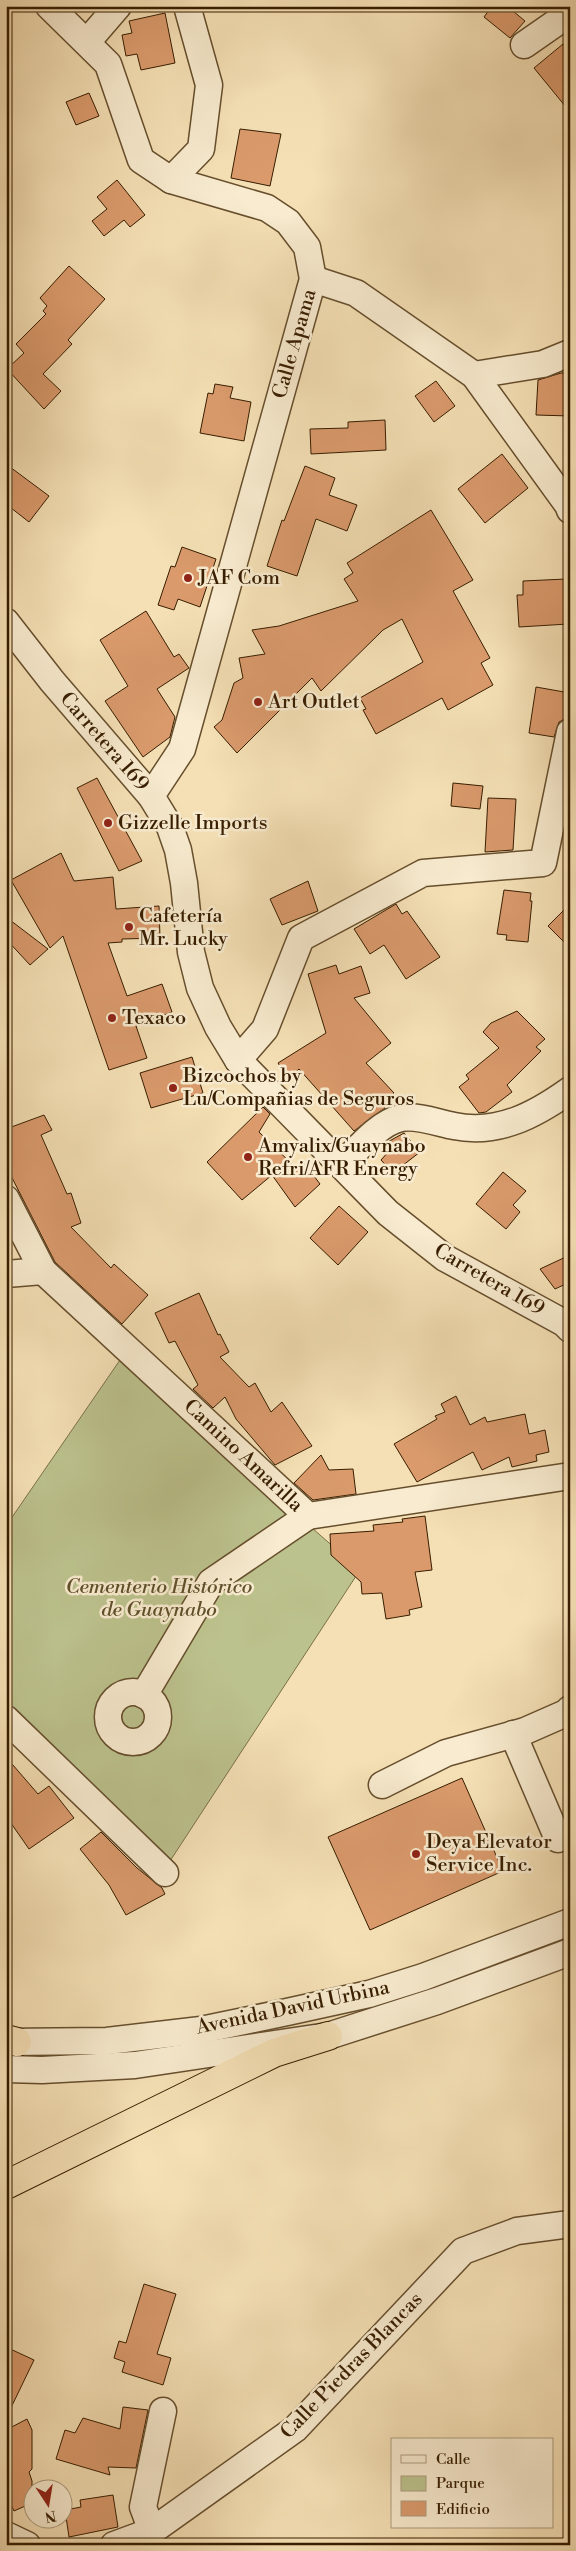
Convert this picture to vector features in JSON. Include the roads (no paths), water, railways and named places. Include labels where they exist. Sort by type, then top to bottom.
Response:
[{"type":"highway","points":[[6,2185],[274,2054],[328,2036]]},
{"type":"street","name":"Calle Apama","points":[[48,6],[108,64],[140,160],[171,180],[267,208],[288,222],[306,247],[313,279],[182,749],[151,796]]},
{"type":"street","points":[[87,42],[118,6]]},
{"type":"street","points":[[171,180],[202,149],[209,85],[187,6]]},
{"type":"street","points":[[524,45],[570,13]]},
{"type":"street","points":[[313,279],[356,293],[474,375],[568,504],[570,510]]},
{"type":"street","points":[[474,375],[543,364],[570,353]]},
{"type":"street","name":"Carretera 169","points":[[6,622],[52,681],[151,796],[170,826],[178,850],[184,883],[191,952],[200,988],[218,1027],[238,1060],[388,1212],[445,1258],[564,1323],[570,1329]]},
{"type":"street","points":[[238,1060],[265,1029],[301,938],[423,873],[543,863],[570,732]]},
{"type":"street","points":[[342,1165],[366,1141],[390,1122],[402,1118],[466,1129],[492,1128],[518,1122],[570,1090]]},
{"type":"street","name":"Camino Amarilla","points":[[6,1199],[43,1271],[308,1516],[570,1476]]},
{"type":"street","points":[[6,1274],[43,1271]]},
{"type":"street","points":[[144,1695],[211,1582],[308,1516]]},
{"type":"street","points":[[382,1785],[446,1753],[513,1734],[566,1713],[570,1709]]},
{"type":"street","points":[[6,1720],[165,1873]]},
{"type":"street","points":[[513,1734],[558,1839]]},
{"type":"street","name":"Avenida David Urbina","points":[[10,2041],[106,2041],[202,2030],[341,2000],[423,1977],[570,1922]]},
{"type":"street","name":"Avenida David Urbina","points":[[6,2069],[42,2070],[135,2065],[328,2036],[436,2001],[570,1952]]},
{"type":"street","name":"Calle Piedras Blancas","points":[[114,2545],[152,2531],[295,2430],[463,2251],[517,2231],[570,2224]]},
{"type":"street","points":[[152,2531],[143,2507],[164,2411]]},
{"type":"place","name":"JAF Com","points":[[188,578]]},
{"type":"place","name":"Art Outlet","points":[[258,702]]},
{"type":"place","name":"Gizzelle Imports","points":[[108,823]]},
{"type":"place","name":"Cafetería Mr. Lucky","points":[[129,927]]},
{"type":"place","name":"Texaco","points":[[112,1018]]},
{"type":"place","name":"Bizcochos by Lu/Compañias de Seguros","points":[[173,1088]]},
{"type":"place","name":"Amyalix/Guaynabo Refri/AFR Energy","points":[[248,1157]]},
{"type":"place","name":"Deya Elevator Service Inc.","points":[[416,1854]]},
{"type":"park label","name":"Cementerio Histórico de Guaynabo","points":[[159,1598]]}]
